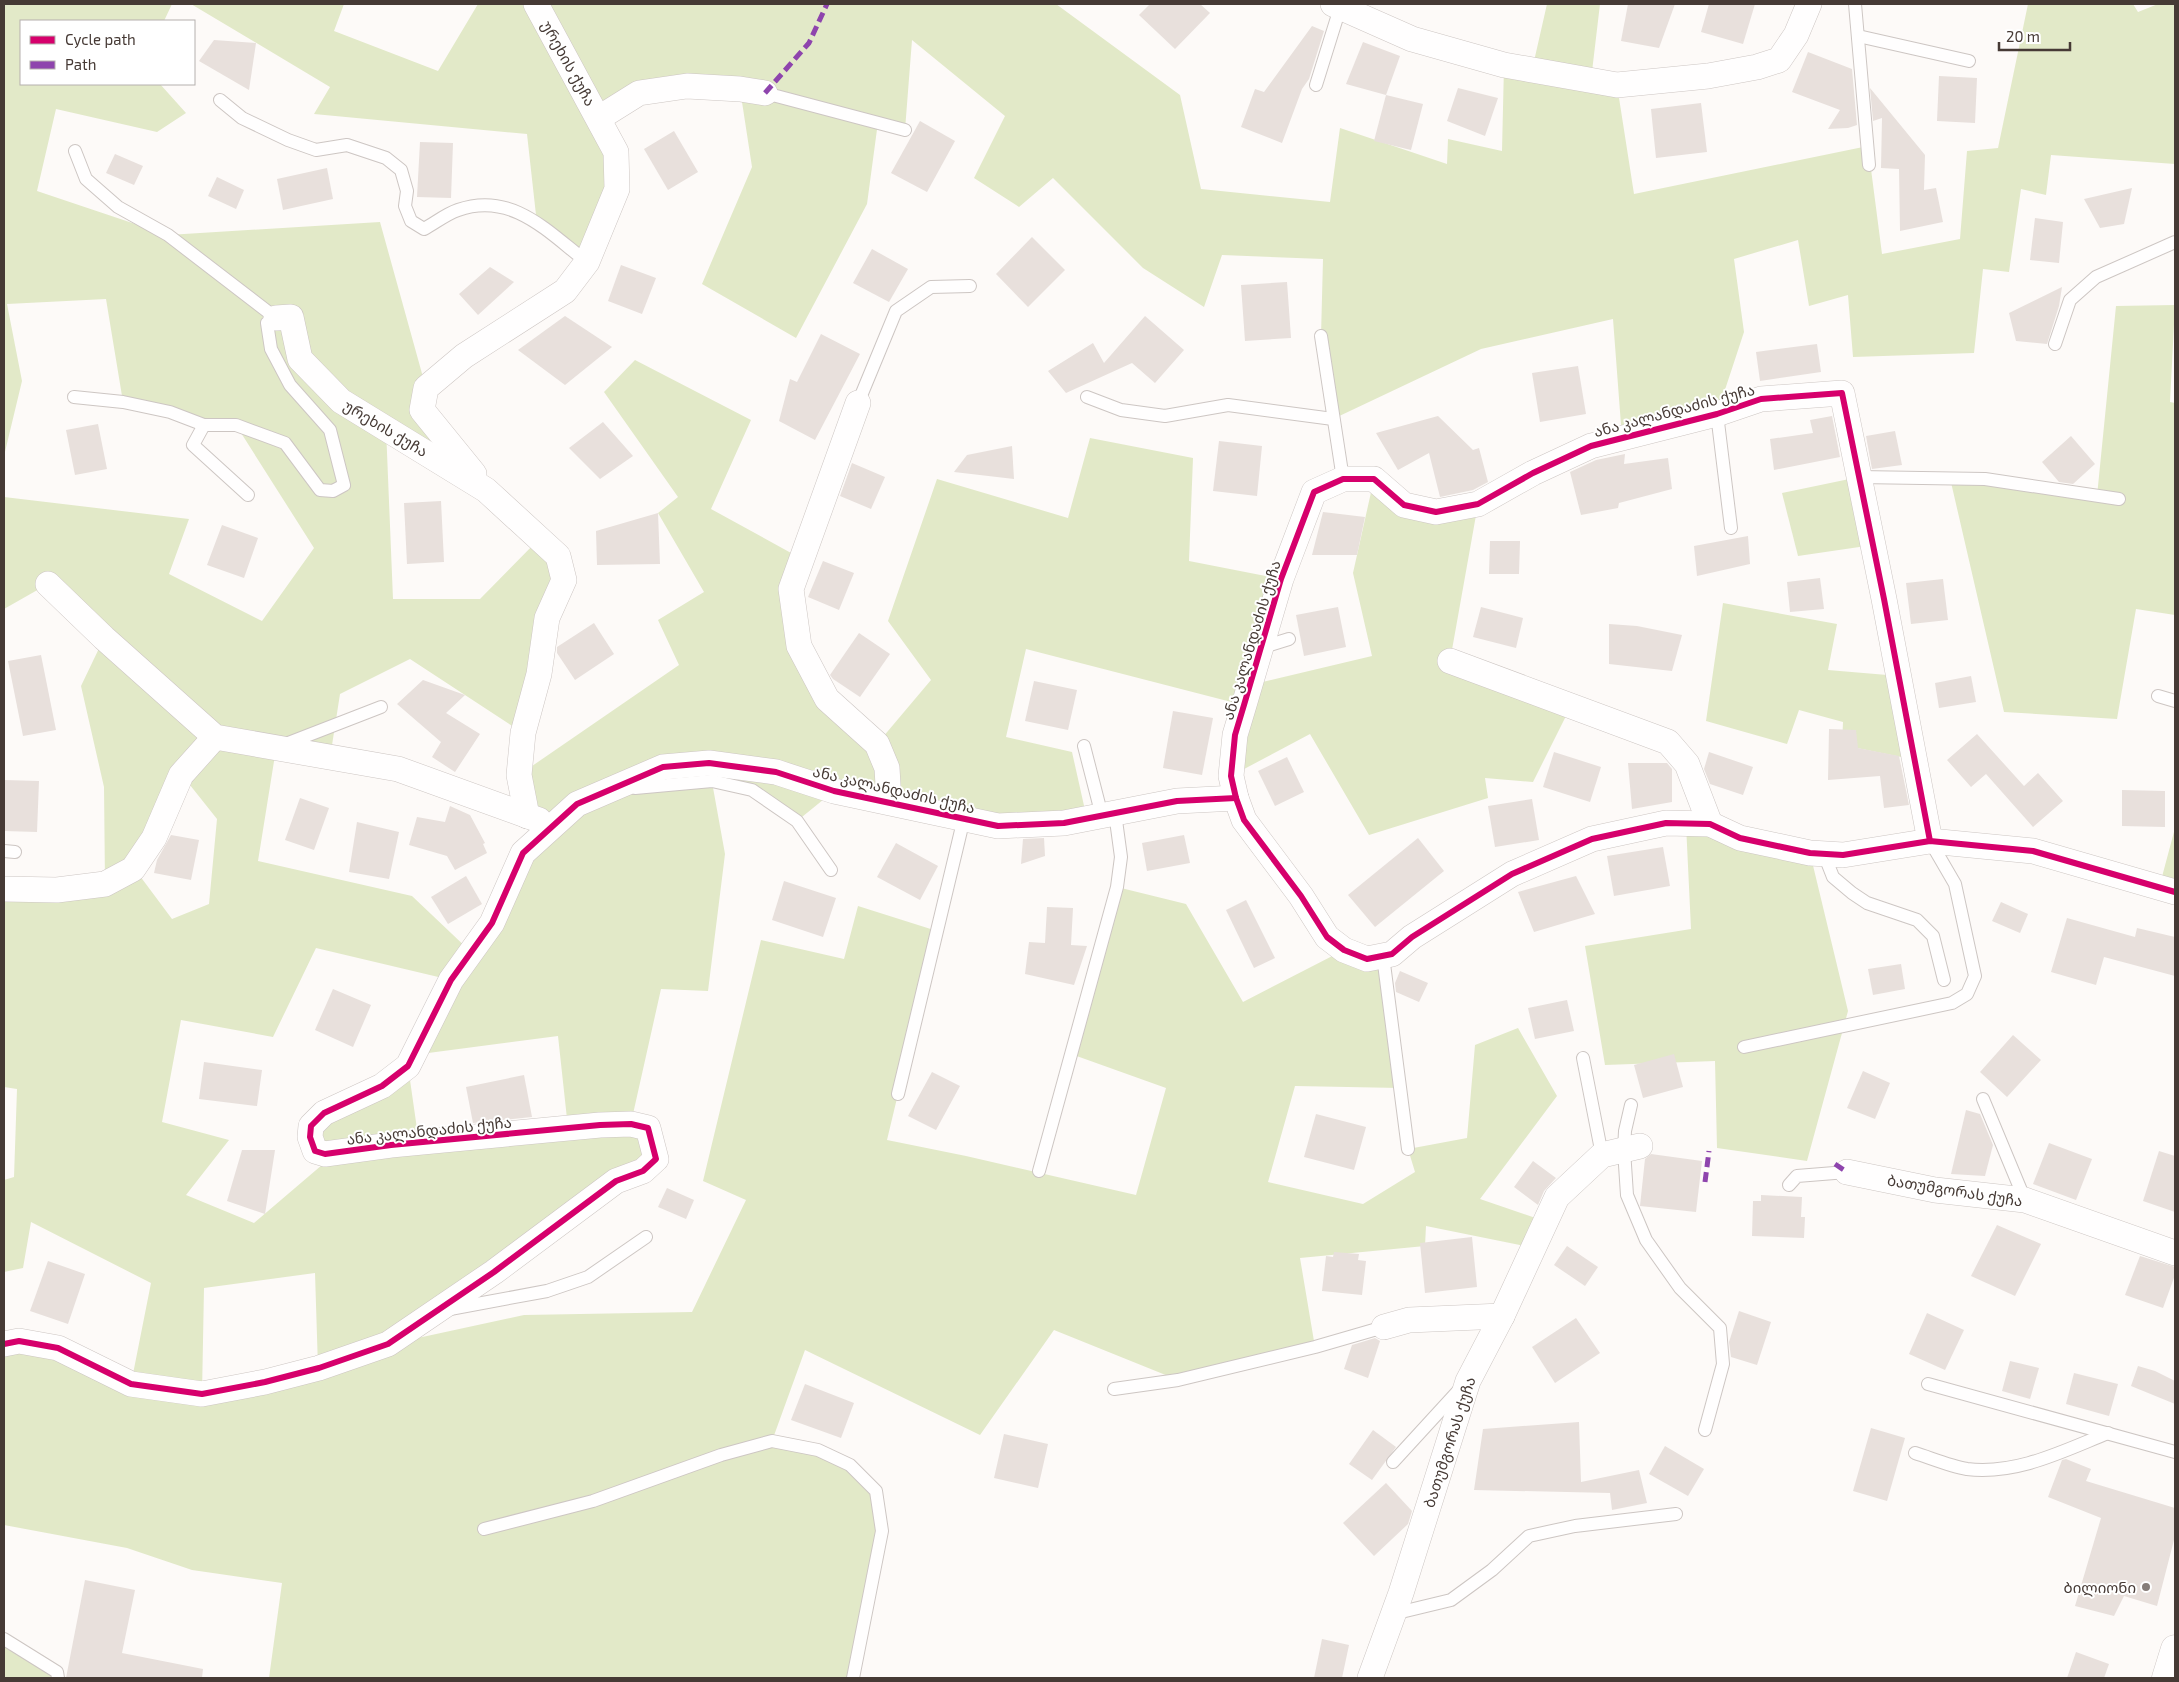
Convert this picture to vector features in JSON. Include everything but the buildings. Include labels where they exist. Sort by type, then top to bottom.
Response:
[{"type":"street","name":"ურეხის ქუჩა","points":[[528,816],[519,775],[523,734],[539,674],[547,618],[564,580],[558,556],[486,490],[422,410],[426,388],[464,356],[566,291],[587,262],[617,189],[616,152],[536,4]]},
{"type":"street","points":[[1336,6],[1412,39],[1504,65],[1617,85],[1708,76],[1757,67],[1779,60],[1796,35],[1809,4]]},
{"type":"street","points":[[599,118],[638,93],[687,86],[740,89],[764,93]]},
{"type":"street","name":"ურეხის ქუჩა","points":[[276,318],[291,317],[300,359],[341,401],[486,490]]},
{"type":"street","name":"ანა კალანდაძის ქუჩა","points":[[1383,956],[1367,959],[1344,950],[1328,937],[1301,896],[1244,820],[1231,776],[1235,735],[1281,579],[1314,492],[1343,479],[1374,480],[1404,505],[1436,512],[1478,504],[1533,473],[1591,446],[1717,414],[1761,399],[1799,398],[1842,393],[1892,637],[1930,840]]},
{"type":"street","points":[[858,403],[791,589],[799,646],[827,699],[877,744],[887,768],[889,802]]},
{"type":"street","points":[[48,584],[104,638],[215,737],[398,770],[553,826]]},
{"type":"street","points":[[1450,661],[1668,742],[1687,764],[1710,824]]},
{"type":"street","points":[[4,889],[57,890],[105,884],[133,869],[154,838],[181,775],[215,737]]},
{"type":"street","name":"ანა კალანდაძის ქუჩა","points":[[4,1344],[19,1341],[58,1348],[131,1384],[202,1394],[265,1382],[319,1368],[388,1344],[494,1272],[616,1181],[643,1171],[656,1159],[648,1128],[631,1124],[600,1125],[392,1145],[326,1154],[315,1151],[310,1137],[311,1126],[324,1113],[382,1086],[408,1066],[451,980],[492,922],[522,853],[577,804],[601,793],[663,767],[709,763],[776,772],[834,792],[998,826],[1064,823],[1177,801],[1236,798]]},
{"type":"street","points":[[1383,956],[1392,954],[1412,937],[1512,874],[1592,839],[1666,823],[1710,824],[1740,838],[1810,853],[1843,854],[1930,840],[2033,851],[2175,892]]},
{"type":"street","name":"ბათუმგორას ქუჩა","points":[[1370,1678],[1393,1614],[1468,1381],[1502,1316],[1556,1197],[1622,1150]]},
{"type":"street","name":"ბათუმგორას ქუჩა","points":[[1847,1172],[1934,1190],[2025,1200],[2175,1253]]},
{"type":"street","points":[[1384,1328],[1409,1320],[1502,1316]]},
{"type":"street","points":[[2166,1678],[2175,1649]]},
{"type":"lane","points":[[1855,4],[1869,165]]},
{"type":"lane","points":[[1316,85],[1336,6]]},
{"type":"lane","points":[[1858,36],[1969,61]]},
{"type":"lane","points":[[764,93],[905,130]]},
{"type":"lane","points":[[220,100],[242,118],[288,140],[316,150],[347,145],[386,158],[401,170],[407,190],[405,206],[411,222],[424,229],[458,210],[490,204],[513,209],[537,224],[587,262]]},
{"type":"lane","points":[[75,151],[86,179],[118,207],[168,235],[276,318]]},
{"type":"lane","points":[[2055,344],[2070,300],[2096,277],[2175,242]]},
{"type":"lane","points":[[858,403],[896,312],[931,287],[970,286]]},
{"type":"lane","name":"ურეხის ქუჩა","points":[[204,426],[236,425],[285,443],[320,490],[333,491],[344,485],[330,430],[290,385],[271,349],[267,323],[276,318]]},
{"type":"lane","points":[[1321,336],[1343,479]]},
{"type":"lane","points":[[74,396],[123,402],[170,412],[204,426],[193,445],[248,495]]},
{"type":"lane","points":[[1087,398],[1121,410],[1165,416],[1228,405],[1334,420]]},
{"type":"lane","points":[[1717,414],[1731,528]]},
{"type":"lane","points":[[1859,477],[1985,479],[2119,499]]},
{"type":"lane","points":[[1260,648],[1289,639]]},
{"type":"lane","points":[[2158,696],[2175,701]]},
{"type":"lane","points":[[276,748],[381,707]]},
{"type":"lane","points":[[1038,1172],[1117,887],[1121,857],[1084,746]]},
{"type":"lane","points":[[601,793],[712,781],[752,790],[797,821],[831,870]]},
{"type":"lane","points":[[898,1094],[964,818]]},
{"type":"lane","points":[[1744,1047],[1952,1003],[1967,994],[1975,976],[1955,884],[1930,840]]},
{"type":"lane","points":[[1824,854],[1833,877],[1852,893],[1867,903],[1917,920],[1933,936],[1944,980]]},
{"type":"lane","points":[[1383,956],[1408,1149]]},
{"type":"lane","points":[[1583,1058],[1622,1150]]},
{"type":"lane","points":[[1983,1100],[2025,1200]]},
{"type":"lane","points":[[1632,1105],[1622,1150],[1627,1195],[1646,1240],[1680,1288],[1720,1328],[1723,1364],[1705,1430]]},
{"type":"lane","points":[[1789,1185],[1797,1176],[1847,1172]]},
{"type":"lane","points":[[435,1312],[547,1291],[588,1277],[646,1236]]},
{"type":"lane","points":[[1114,1389],[1178,1380],[1315,1347],[1384,1328]]},
{"type":"lane","points":[[1393,1462],[1468,1381]]},
{"type":"lane","points":[[1928,1384],[2175,1452]]},
{"type":"lane","points":[[1915,1453],[1966,1469],[2002,1468],[2032,1464],[2108,1433]]},
{"type":"lane","points":[[484,1529],[593,1501],[721,1455],[772,1441],[818,1450],[850,1465],[876,1491],[882,1531],[853,1678]]},
{"type":"lane","points":[[1393,1614],[1451,1600],[1492,1570],[1530,1536],[1574,1526],[1676,1514]]},
{"type":"lane","points":[[4,1639],[57,1672],[58,1678]]},
{"type":"green space","points":[[4,4],[172,4],[164,20],[20,20],[20,85],[161,85],[186,113],[157,132],[56,109],[37,191],[168,235],[380,222],[426,388],[422,410],[486,490],[386,428],[393,599],[480,599],[540,538],[558,556],[523,733],[410,659],[340,694],[330,758],[276,749],[258,861],[412,896],[471,952],[553,826],[527,816],[519,775],[679,665],[658,620],[704,592],[658,513],[678,497],[604,392],[635,360],[751,420],[711,509],[802,559],[799,646],[877,744],[931,680],[888,621],[937,479],[1068,518],[1090,438],[1193,458],[1189,561],[1281,579],[1250,685],[1372,656],[1353,573],[1374,479],[1404,505],[1478,504],[1450,661],[1571,706],[1533,782],[1485,778],[1488,798],[1369,835],[1310,734],[1231,776],[1243,705],[1026,649],[1006,737],[1072,752],[1087,819],[1064,823],[834,791],[797,821],[752,790],[712,782],[725,854],[708,991],[661,989],[631,1123],[656,1159],[390,1344],[524,1315],[692,1312],[746,1200],[703,1181],[761,940],[844,959],[858,906],[937,931],[887,1140],[1136,1195],[1166,1088],[1071,1054],[1117,887],[1186,904],[1243,1002],[1344,950],[1383,956],[1400,1088],[1295,1086],[1268,1182],[1363,1204],[1415,1172],[1408,1149],[1467,1138],[1475,1045],[1518,1028],[1557,1096],[1480,1199],[1547,1222],[1534,1248],[1426,1226],[1425,1246],[1300,1258],[1315,1347],[1178,1380],[1054,1330],[980,1435],[805,1350],[772,1441],[818,1450],[876,1491],[882,1531],[853,1678],[269,1678],[282,1583],[192,1570],[127,1548],[4,1525],[4,1344],[131,1384],[151,1283],[31,1222],[23,1268],[4,1272],[4,1180],[14,1177],[17,1089],[4,1087],[4,889],[105,884],[104,787],[81,686],[104,638],[48,584],[4,609],[4,497],[189,519],[169,574],[262,621],[314,548],[236,425],[123,402],[106,299],[7,304],[22,381],[4,456]],"holes":[[[182,775],[217,819],[209,904],[172,919],[134,868]],[[316,948],[451,980],[413,1055],[558,1036],[568,1128],[419,1143],[408,1066],[310,1137],[336,1153],[254,1223],[186,1195],[229,1140],[162,1122],[181,1020],[273,1037]],[[315,1273],[318,1368],[202,1394],[204,1288]]]},
{"type":"green space","points":[[191,4],[344,4],[334,31],[438,71],[478,4],[1056,4],[1180,95],[1201,189],[1330,202],[1340,128],[1447,164],[1448,139],[1502,151],[1504,65],[1532,70],[1547,4],[1600,4],[1591,80],[1617,85],[1634,194],[1868,146],[1882,254],[1960,239],[1967,151],[1998,148],[2028,4],[2133,4],[2138,12],[2158,4],[2175,4],[2175,164],[2051,155],[2046,195],[2021,189],[2009,272],[1983,269],[1974,353],[1853,357],[1848,295],[1809,306],[1798,240],[1734,259],[1744,332],[1717,414],[1622,438],[1613,319],[1481,349],[1333,419],[1321,336],[1323,259],[1222,255],[1204,307],[1143,268],[1053,178],[1019,207],[974,178],[1005,116],[912,40],[905,130],[878,122],[867,204],[796,338],[702,284],[752,167],[740,89],[687,86],[599,118],[616,152],[587,262],[537,224],[527,134],[314,114],[330,87]]},
{"type":"green space","points":[[2175,305],[2170,402],[2175,403],[2175,615],[2136,609],[2117,719],[2004,712],[1950,478],[2097,496],[2116,306]]},
{"type":"green space","points":[[1859,477],[1873,545],[1798,556],[1782,493]]},
{"type":"green space","points":[[1723,603],[1837,624],[1828,670],[1899,676],[1916,760],[1842,745],[1843,722],[1799,710],[1787,744],[1706,721]]},
{"type":"green space","points":[[1686,824],[1810,853],[1848,1011],[1807,1161],[1717,1148],[1715,1061],[1605,1065],[1585,946],[1691,929]]},
{"type":"green space","points":[[2175,828],[2175,892],[2159,888]]},
{"type":"green space","points":[[4,1639],[58,1678],[4,1678]]},
{"type":"marked path","points":[[765,93],[809,43],[827,4]]},
{"type":"marked path","points":[[1705,1182],[1709,1151]]},
{"type":"marked path","points":[[1835,1164],[1847,1172]]},
{"type":"cycle path","points":[[1930,841],[1884,599],[1842,393],[1761,399],[1717,414],[1591,446],[1533,473],[1478,504],[1436,512],[1404,505],[1374,479],[1343,479],[1314,492],[1281,579],[1235,735],[1231,776],[1244,820],[1301,896],[1327,937],[1344,950],[1367,959],[1392,954],[1412,937],[1512,874],[1592,839],[1666,823],[1710,824],[1740,838],[1810,853],[1843,855],[1930,841],[2033,851],[2175,892]]},
{"type":"cycle path","points":[[4,1344],[19,1341],[58,1348],[131,1384],[202,1394],[265,1382],[319,1368],[388,1344],[494,1272],[616,1181],[643,1171],[656,1159],[648,1128],[631,1124],[600,1125],[391,1145],[325,1154],[315,1151],[310,1137],[311,1126],[324,1113],[382,1086],[408,1066],[451,980],[492,923],[523,853],[577,804],[663,767],[709,763],[776,772],[834,791],[998,826],[1064,823],[1177,801],[1236,798]]},
{"type":"place","name":"ბილიონი","points":[[2146,1587]]}]
